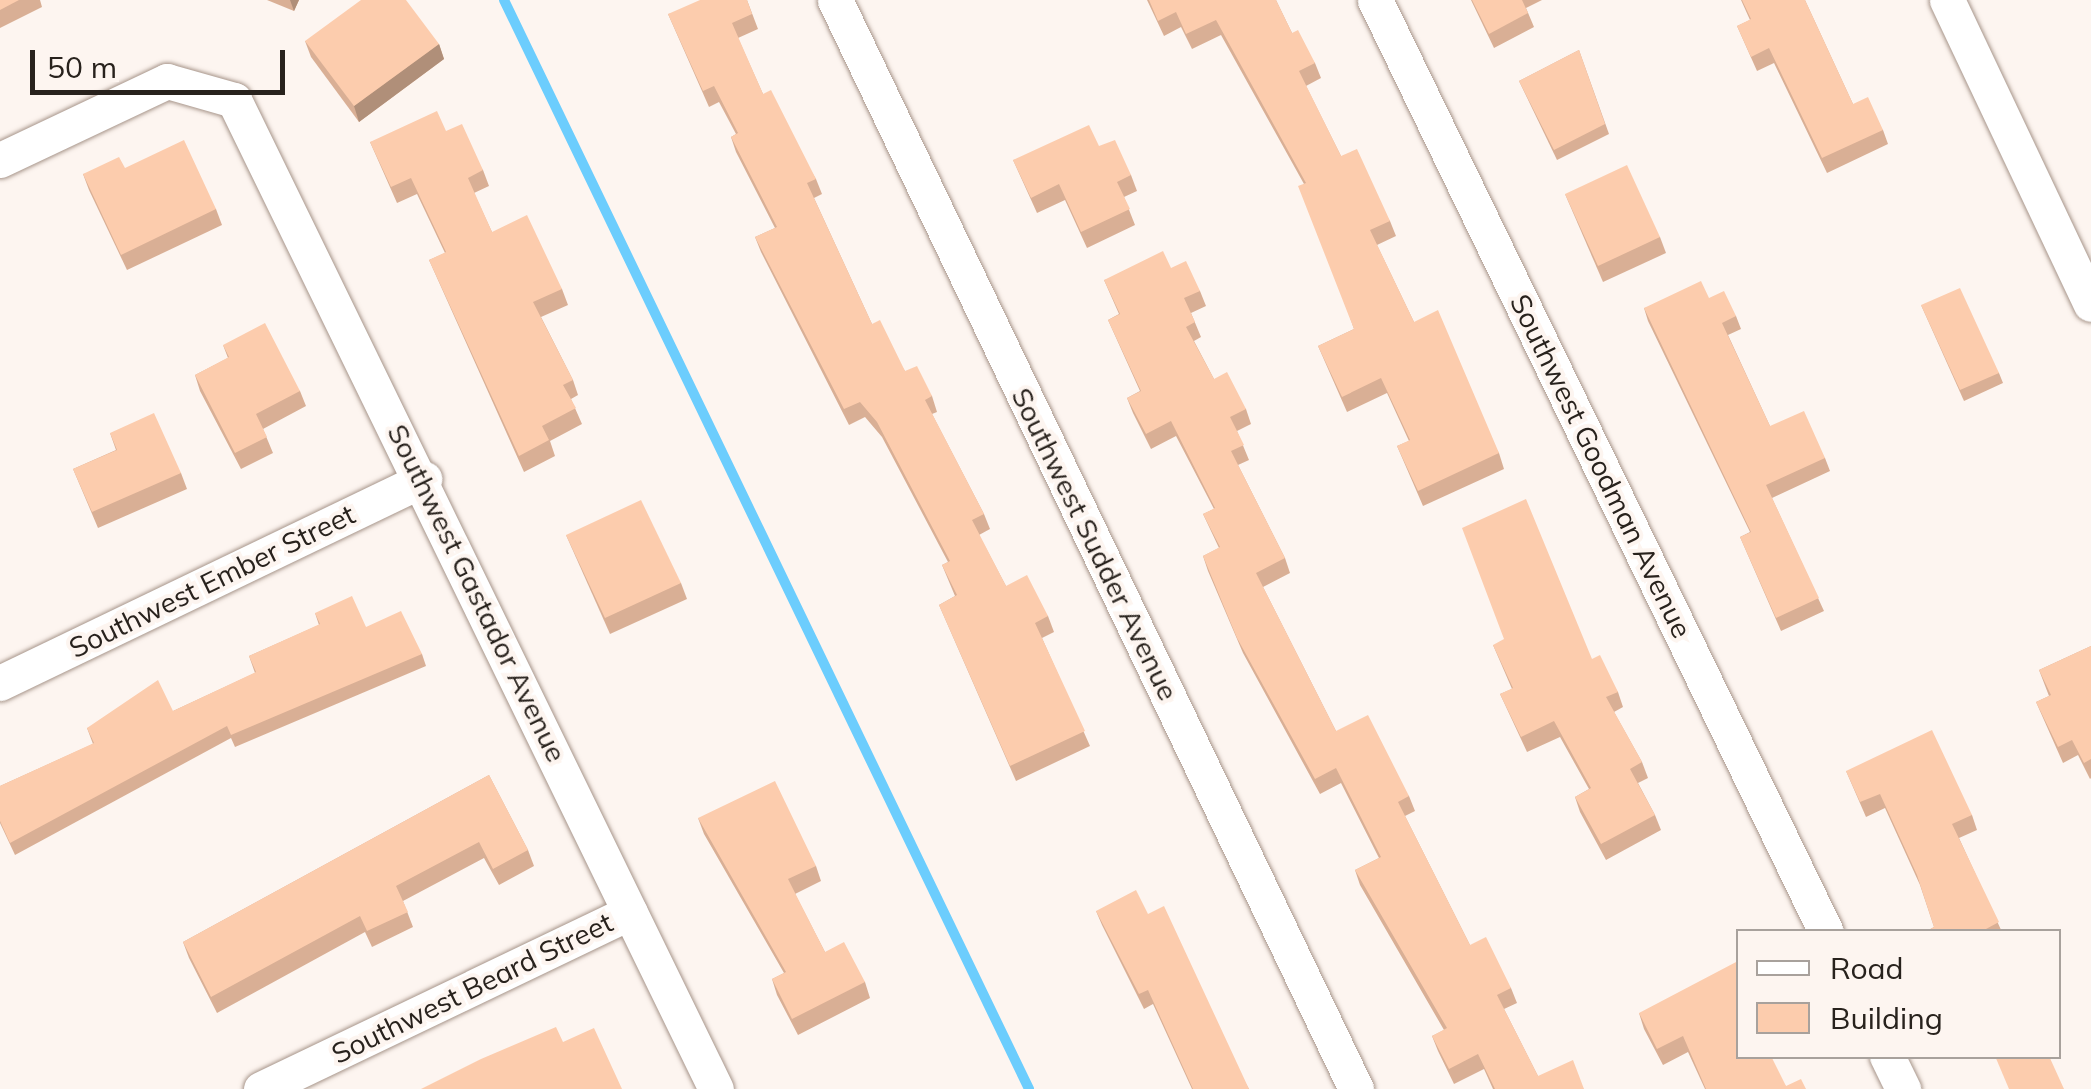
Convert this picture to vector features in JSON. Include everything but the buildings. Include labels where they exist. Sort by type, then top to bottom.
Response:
[{"type":"street","name":"Southwest Sudder Avenue","points":[[835,0],[1356,1089]]},
{"type":"street","name":"Southwest Goodman Avenue","points":[[1375,0],[1825,929]]},
{"type":"street","points":[[1947,0],[2091,304]]},
{"type":"street","name":"Southwest Gastador Avenue","points":[[0,160],[167,81],[234,100],[424,480],[716,1089]]},
{"type":"street","name":"Southwest Ember Street","points":[[0,683],[424,480]]},
{"type":"street","name":"Southwest Beard Street","points":[[261,1089],[630,912]]},
{"type":"street","points":[[1888,1059],[1902,1089]]},
{"type":"waterway","points":[[504,0],[1029,1089]]}]
